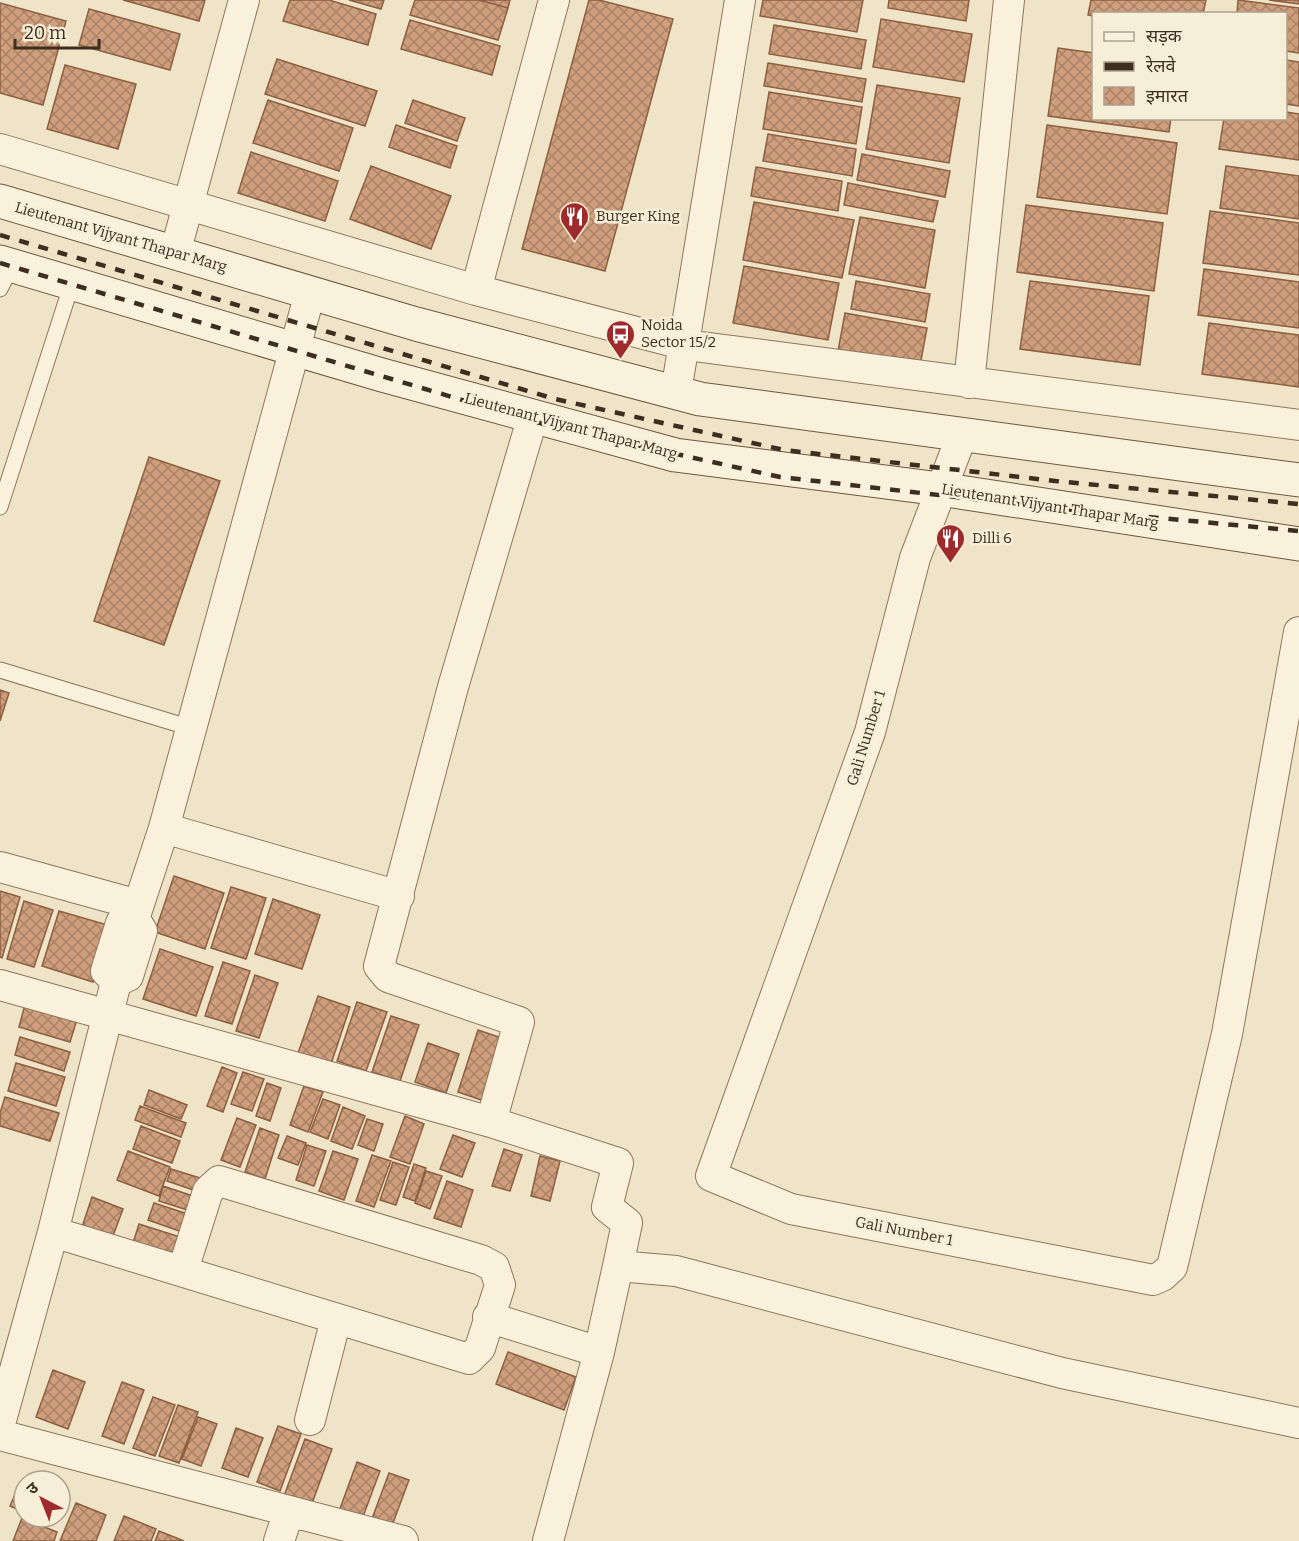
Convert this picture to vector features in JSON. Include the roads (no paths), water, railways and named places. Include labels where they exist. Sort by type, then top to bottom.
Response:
[{"type":"main road","name":"Lieutenant Vijyant Thapar Marg","points":[[0,201],[310,293],[700,399],[1299,480]]},
{"type":"main road","name":"Lieutenant Vijyant Thapar Marg","points":[[4,272],[72,283],[295,349],[675,455],[940,489],[1299,544]]},
{"type":"street","points":[[175,253],[244,0]]},
{"type":"street","points":[[476,290],[554,0]]},
{"type":"street","points":[[676,392],[686,345],[740,0]]},
{"type":"street","points":[[969,383],[1009,0]]},
{"type":"street","points":[[0,149],[476,290],[686,345],[1299,424]]},
{"type":"street","points":[[0,1424],[53,1232],[116,982],[106,971],[115,935],[121,923],[136,912],[164,828],[310,293]]},
{"type":"street","points":[[491,1122],[519,1022],[384,975],[380,966],[453,687],[532,416]]},
{"type":"street","points":[[940,489],[962,435]]},
{"type":"street","name":"Gali Number 1","points":[[940,489],[915,558],[870,732],[711,1176],[791,1209],[1153,1280],[1168,1272],[1172,1267],[1227,1034],[1299,632]]},
{"type":"street","points":[[164,828],[399,896]]},
{"type":"street","points":[[0,867],[136,912]]},
{"type":"street","points":[[0,985],[491,1122],[618,1163],[607,1207],[627,1222],[599,1352],[548,1541]]},
{"type":"street","points":[[53,1232],[469,1359],[480,1348],[500,1285],[494,1267],[481,1260],[219,1181],[208,1191],[183,1270]]},
{"type":"street","points":[[618,1266],[676,1271],[1062,1373],[1299,1423]]},
{"type":"street","points":[[488,1317],[599,1352]]},
{"type":"street","points":[[310,1420],[336,1319]]},
{"type":"street","points":[[0,1435],[403,1541]]},
{"type":"street","points":[[279,1541],[289,1511]]},
{"type":"lane","points":[[0,507],[72,283]]},
{"type":"lane","points":[[0,670],[191,728]]},
{"type":"railway","points":[[0,235],[555,399],[784,450],[1055,481],[1299,504]]},
{"type":"railway","points":[[0,263],[550,426],[780,477],[1053,508],[1299,531]]},
{"type":"place","name":"Burger King","points":[[575,242]]},
{"type":"place","name":"Noida Sector 15/2","points":[[620,360]]},
{"type":"place","name":"Dilli 6","points":[[951,564]]}]
